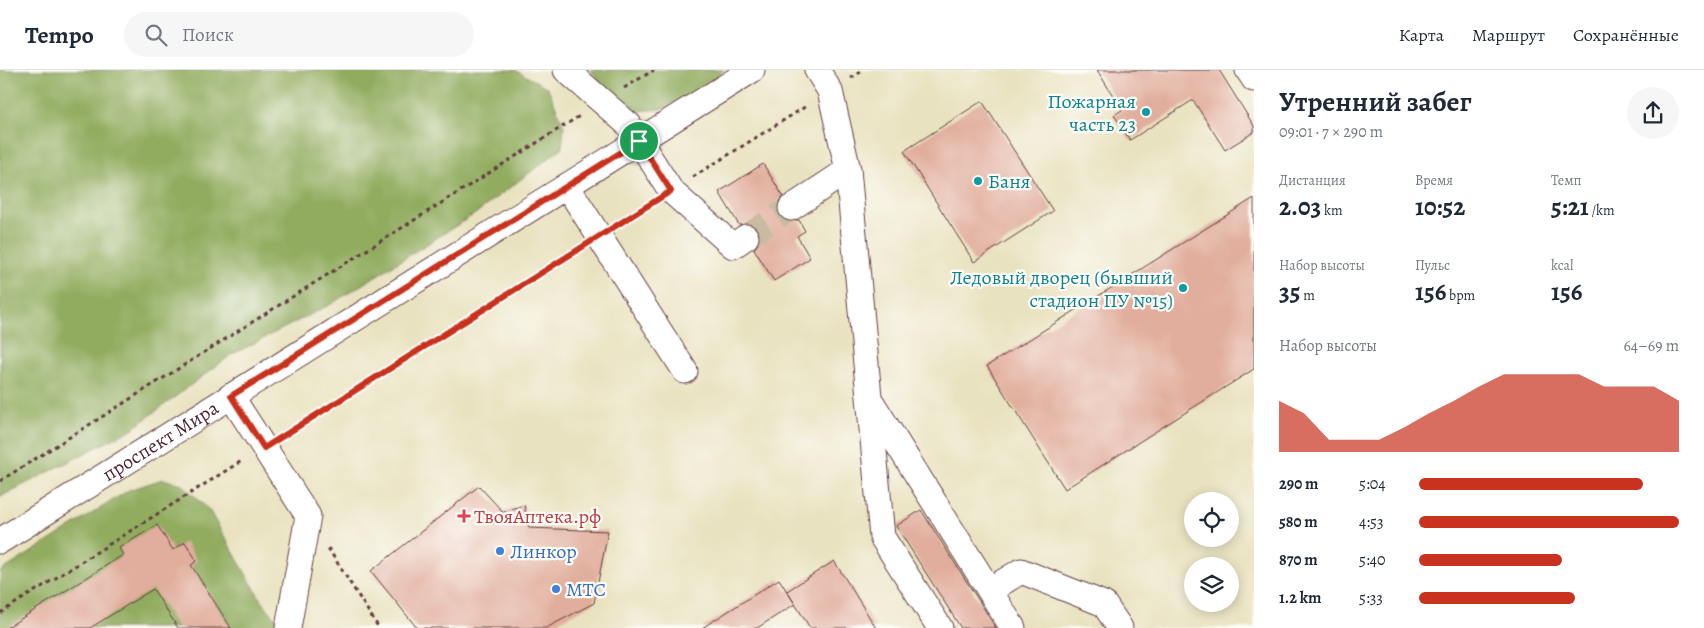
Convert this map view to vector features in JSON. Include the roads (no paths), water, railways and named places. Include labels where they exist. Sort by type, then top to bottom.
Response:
[{"type":"street","points":[[566,70],[629,125],[671,191],[733,246],[746,237]]},
{"type":"street","name":"проспект Мира","points":[[0,541],[752,70]]},
{"type":"street","points":[[817,70],[830,91],[848,170],[882,537],[940,628]]},
{"type":"street","points":[[1248,70],[1254,79]]},
{"type":"street","points":[[791,208],[848,170]]},
{"type":"street","points":[[567,186],[685,371]]},
{"type":"street","points":[[231,396],[308,516],[288,628]]},
{"type":"street","points":[[870,399],[1014,628]]},
{"type":"street","points":[[990,590],[1021,571],[1104,604],[1120,628]]},
{"type":"tunnel","points":[[746,237],[791,208]]},
{"type":"place","name":"Пожарная часть 23","points":[[1146,112]]},
{"type":"place","name":"Баня","points":[[978,181]]},
{"type":"place","name":"Ледовый дворец (бывший cтадион ПУ №15)","points":[[1183,288]]},
{"type":"place","name":"ТвояАптека.рф","points":[[464,516]]},
{"type":"place","name":"Линкор","points":[[500,551]]},
{"type":"place","name":"МТС","points":[[556,589]]}]
